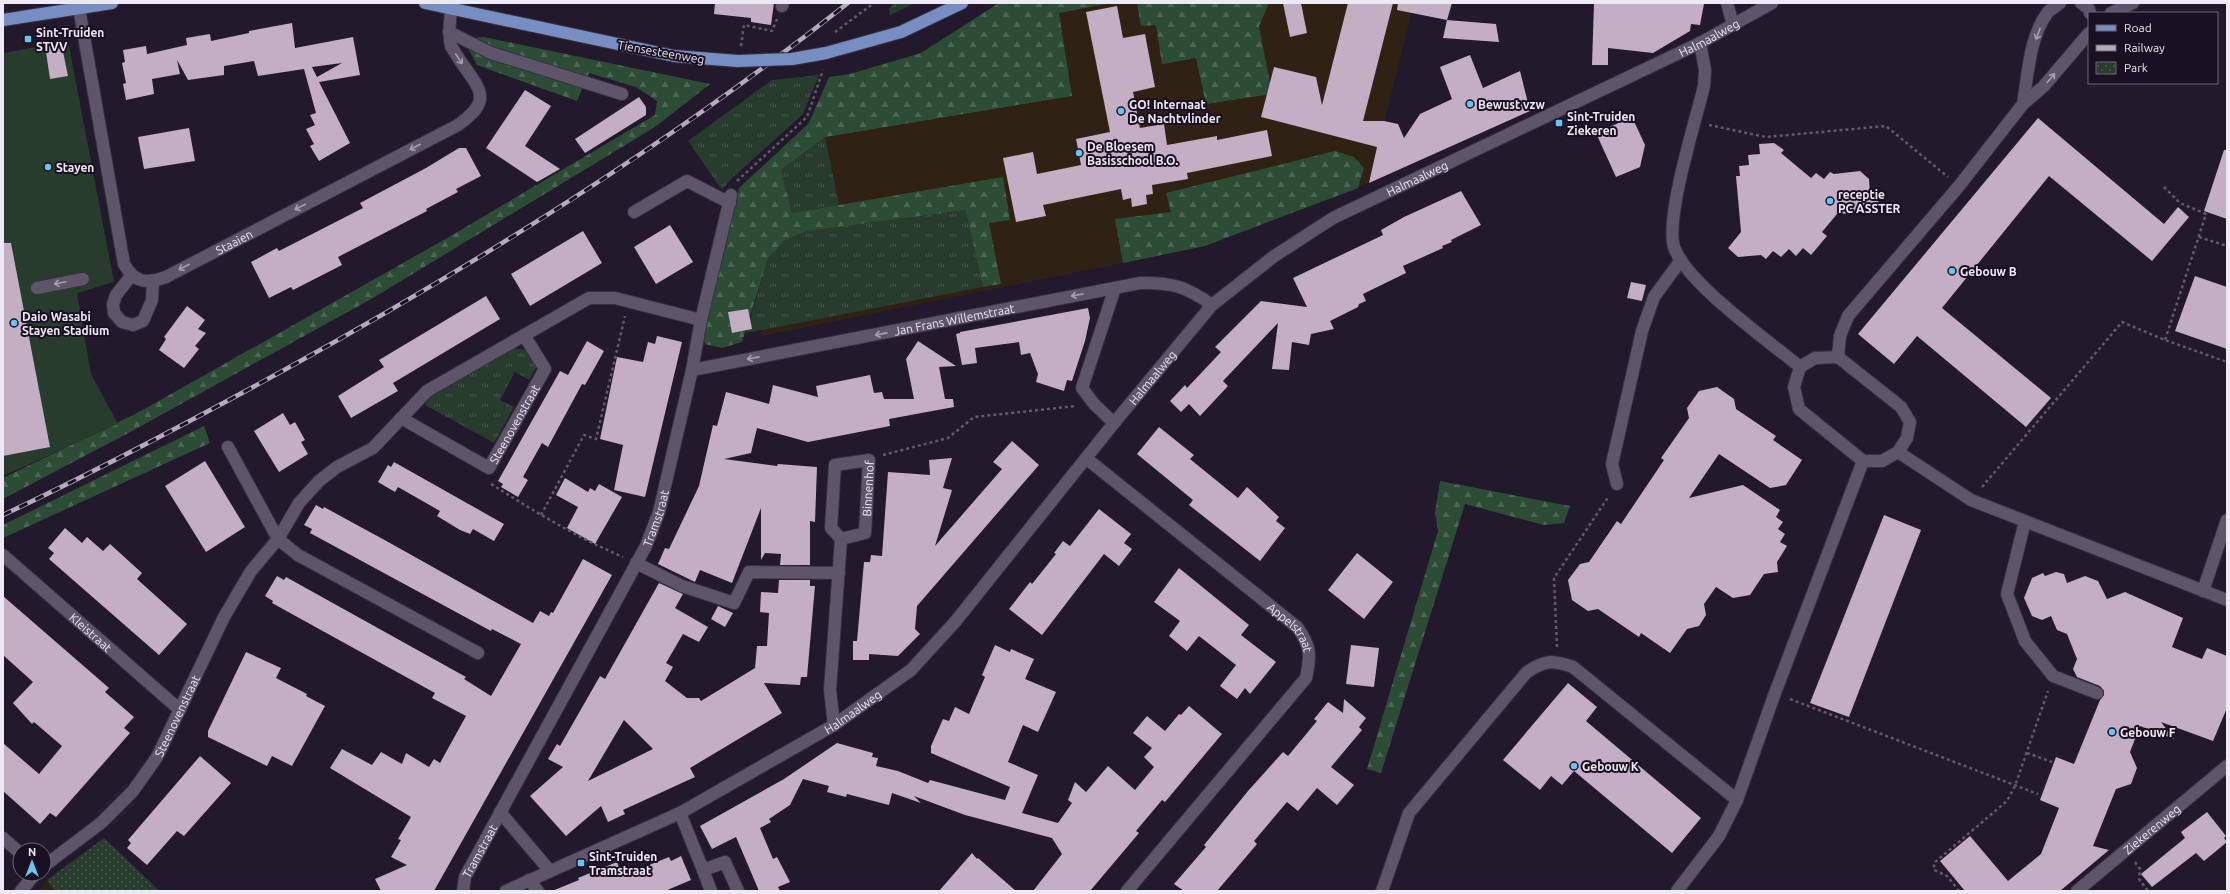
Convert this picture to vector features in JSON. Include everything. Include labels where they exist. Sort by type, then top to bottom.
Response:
[{"type":"main road","points":[[3,20],[112,3]]},
{"type":"main road","name":"Tiensesteenweg","points":[[425,3],[674,56],[716,61],[792,59],[826,53],[901,32],[962,3]]},
{"type":"street","points":[[1727,3],[1733,25]]},
{"type":"street","name":"Halmaalweg","points":[[506,891],[680,813],[834,725],[911,670],[955,622],[1087,459],[1114,423],[1212,305],[1273,257],[1333,218],[1700,43],[1772,3]]},
{"type":"street","points":[[2023,104],[2032,50],[2038,31],[2048,12],[2060,3]]},
{"type":"street","points":[[2081,3],[2089,9],[2090,12]]},
{"type":"street","points":[[2113,12],[2133,3]]},
{"type":"street","points":[[79,8],[124,264],[131,276],[141,280],[153,282],[152,300],[144,321],[133,325],[122,322],[114,313],[113,304],[131,276]]},
{"type":"street","name":"Staaien","points":[[153,282],[166,277],[458,125],[475,112],[480,104],[480,92],[452,47],[450,32],[451,9]]},
{"type":"street","points":[[450,32],[491,53],[622,94]]},
{"type":"street","points":[[1838,357],[1840,336],[1848,316],[1959,186],[2023,104],[2044,86],[2088,34]]},
{"type":"street","points":[[1700,43],[1705,70],[1704,86],[1674,214],[1674,245],[1681,260],[1698,282],[1800,367]]},
{"type":"street","points":[[634,212],[687,181],[730,199]]},
{"type":"street","name":"Tramstraat","points":[[463,891],[465,877],[646,546],[659,512],[692,370],[701,320],[730,199]]},
{"type":"street","points":[[1617,484],[1612,464],[1642,331],[1654,297],[1681,260]]},
{"type":"street","points":[[37,288],[83,279]]},
{"type":"street","name":"Jan Frans Willemstraat","points":[[692,370],[1140,283],[1171,284],[1196,293],[1212,305]]},
{"type":"street","points":[[1114,423],[1094,404],[1082,388],[1115,288]]},
{"type":"street","name":"Steenovenstraat","points":[[52,860],[101,823],[133,791],[157,757],[224,617],[251,571],[278,539],[299,503],[319,481],[337,467],[373,448],[427,391],[589,298],[615,298],[701,320]]},
{"type":"street","name":"Steenovenstraat","points":[[401,418],[489,468],[545,369],[524,335]]},
{"type":"street","points":[[1838,357],[1901,407],[1910,422],[1907,438],[1898,452],[1882,461],[1863,461],[1799,409],[1794,387],[1800,367],[1815,358],[1838,357]]},
{"type":"street","points":[[228,446],[278,539],[298,555],[478,653]]},
{"type":"street","points":[[1898,452],[1971,500],[2227,600]]},
{"type":"street","name":"Appelstraat","points":[[1087,459],[1297,627],[1308,642],[1310,660],[1306,678],[1127,891]]},
{"type":"street","name":"Binnenhof","points":[[869,460],[865,533],[841,539],[831,528],[835,465],[869,460]]},
{"type":"street","points":[[1677,891],[1719,836],[1737,800],[1775,693],[1863,461]]},
{"type":"street","points":[[2202,591],[2227,520]]},
{"type":"street","points":[[2025,521],[2007,594],[2025,642],[2053,676],[2097,693]]},
{"type":"street","points":[[834,725],[830,690],[841,539]]},
{"type":"street","name":"Kleistraat","points":[[3,555],[180,710]]},
{"type":"street","points":[[636,563],[682,586],[734,603],[749,572],[839,573]]},
{"type":"street","points":[[1382,891],[1408,813],[1526,673],[1539,663],[1558,662],[1573,667],[1737,800]]},
{"type":"street","name":"Ziekerenweg","points":[[2077,891],[2227,766]]},
{"type":"street","name":"Tramstraat","points":[[500,812],[550,871]]},
{"type":"street","points":[[680,813],[711,891]]},
{"type":"street","points":[[3,838],[12,846]]},
{"type":"street","points":[[703,870],[725,862],[738,891]]},
{"type":"street","points":[[529,880],[538,891]]},
{"type":"street","points":[[21,891],[28,882]]},
{"type":"path","points":[[835,32],[874,3]]},
{"type":"path","points":[[741,42],[744,25],[772,31]]},
{"type":"path","points":[[730,199],[734,184],[743,174],[807,117],[822,76]]},
{"type":"path","points":[[1696,122],[1766,137],[1886,126],[1959,186]]},
{"type":"path","points":[[2164,187],[2180,203],[2206,214],[2165,340]]},
{"type":"path","points":[[2199,237],[2227,246]]},
{"type":"path","points":[[541,515],[584,435],[596,439],[628,302]]},
{"type":"path","points":[[1971,500],[2122,322],[2165,340],[2227,362]]},
{"type":"path","points":[[869,460],[892,451],[948,438],[974,417],[1094,404]]},
{"type":"path","points":[[489,468],[490,483],[541,515],[592,544],[636,563]]},
{"type":"path","points":[[1558,662],[1554,578],[1617,484]]},
{"type":"path","points":[[1959,891],[1947,876],[1934,870],[1934,863],[2007,802],[2015,786],[2053,676]]},
{"type":"path","points":[[1775,693],[2038,794]]},
{"type":"path","points":[[2027,753],[2052,762]]},
{"type":"path","points":[[2125,850],[2140,869],[2139,879],[2148,891]]},
{"type":"shaded area","name":"De Bloesem Basisschool B.O.","points":[[1050,3],[1414,3],[1369,183],[1205,246],[762,336],[751,281],[743,188],[815,124]]},
{"type":"shaded area","points":[[46,882],[48,882],[55,891],[39,891]]},
{"type":"green space","points":[[894,3],[915,3],[890,15],[889,9]]},
{"type":"green space","points":[[999,3],[1111,3],[1059,13],[1072,96],[825,137],[781,170],[792,213],[1003,177],[1010,220],[989,223],[1001,284],[983,287],[966,210],[807,231],[784,241],[768,258],[742,342],[722,348],[705,344],[703,333],[739,188],[809,123],[829,77],[850,74],[921,53]]},
{"type":"green space","points":[[1137,3],[1269,3],[1259,26],[1272,94],[1206,104],[1196,58],[1162,64],[1156,25],[1141,26]]},
{"type":"green space","points":[[484,37],[710,84],[655,127],[373,298],[134,430],[3,499],[3,478],[141,411],[449,237],[655,115],[657,101],[636,87],[589,73],[577,101],[477,65],[465,43],[471,38]]},
{"type":"green space","name":"Stayen","points":[[68,41],[114,282],[77,293],[91,374],[118,424],[3,476],[3,53]]},
{"type":"green space","points":[[819,75],[803,114],[732,178],[722,190],[688,141],[772,80]]},
{"type":"green space","points":[[825,137],[839,205],[792,213],[781,170]]},
{"type":"green space","points":[[1335,151],[1354,157],[1364,168],[1358,188],[1205,246],[1123,263],[1115,219],[1171,212],[1166,193]]},
{"type":"green space","points":[[967,210],[983,287],[746,333],[768,258],[784,241],[807,231]]},
{"type":"green space","points":[[510,348],[526,350],[537,366],[529,380],[515,372],[500,400],[514,407],[494,443],[425,405],[431,395]]},
{"type":"green space","points":[[204,426],[210,443],[3,538],[3,525]]},
{"type":"green space","points":[[1440,481],[1570,506],[1564,523],[1544,525],[1465,504],[1381,773],[1367,769],[1438,531],[1435,513]]},
{"type":"green space","points":[[104,838],[160,891],[55,891],[48,882],[52,882],[52,876]]},
{"type":"building","points":[[715,3],[774,3],[771,25],[751,22],[751,18],[714,14]]},
{"type":"building","points":[[1283,3],[1301,3],[1307,33],[1290,37]]},
{"type":"building","points":[[1348,3],[1393,3],[1363,121],[1384,121],[1398,124],[1404,138],[1420,114],[1452,99],[1440,67],[1470,55],[1483,88],[1520,71],[1530,111],[1369,183],[1377,147],[1261,117],[1274,67],[1316,77],[1322,105]]},
{"type":"building","points":[[1398,3],[1452,3],[1447,20],[1397,10]]},
{"type":"building","points":[[1594,3],[1704,4],[1700,25],[1691,24],[1690,31],[1653,53],[1608,48],[1608,65],[1592,65]]},
{"type":"building","name":"GO! Internaat De Nachtvlinder","points":[[1117,6],[1123,38],[1145,34],[1155,87],[1133,92],[1140,128],[1164,124],[1167,145],[1217,136],[1217,140],[1267,130],[1272,156],[1187,173],[1188,179],[1152,185],[1153,194],[1146,195],[1147,204],[1132,207],[1131,198],[1123,200],[1121,189],[1043,205],[1046,216],[1016,222],[1003,158],[1033,152],[1037,174],[1081,165],[1076,139],[1110,132],[1086,12]]},
{"type":"building","points":[[1447,20],[1496,24],[1499,42],[1443,38]]},
{"type":"building","points":[[292,23],[295,48],[353,37],[360,75],[319,82],[350,143],[319,161],[310,146],[314,144],[306,129],[315,125],[310,115],[316,113],[304,69],[258,76],[254,61],[224,66],[224,75],[188,80],[177,60],[180,74],[152,79],[154,94],[126,100],[123,84],[126,83],[122,63],[125,62],[123,50],[146,46],[147,54],[187,45],[186,38],[210,34],[211,41],[249,33],[249,31]],"holes":[[[342,63],[317,77],[312,67]]]},
{"type":"building","points":[[61,42],[68,76],[50,79],[45,45]]},
{"type":"building","points":[[525,90],[551,106],[525,146],[560,169],[537,182],[486,148]]},
{"type":"building","points":[[639,97],[646,107],[646,115],[585,153],[575,139]]},
{"type":"building","points":[[1632,117],[1645,145],[1640,167],[1616,177],[1596,133]]},
{"type":"building","name":"Gebouw B","points":[[2038,118],[2164,224],[2178,207],[2189,217],[2152,261],[2049,176],[1942,308],[2051,398],[2026,427],[1917,336],[1894,364],[1858,334]]},
{"type":"building","points":[[189,128],[195,161],[144,169],[138,137]]},
{"type":"building","name":"receptie PC ASSTER","points":[[1774,143],[1784,150],[1781,153],[1811,178],[1816,173],[1824,179],[1830,172],[1834,174],[1860,171],[1869,179],[1870,194],[1881,204],[1874,212],[1837,214],[1822,232],[1827,236],[1811,255],[1803,248],[1796,256],[1789,249],[1781,257],[1773,251],[1766,259],[1761,255],[1738,257],[1728,248],[1741,232],[1736,176],[1740,176],[1739,166],[1749,165],[1748,155],[1760,154],[1759,144]]},
{"type":"building","points":[[459,148],[466,148],[481,176],[456,189],[458,192],[426,209],[427,211],[338,257],[342,265],[293,290],[291,287],[269,298],[251,262],[277,248],[279,251],[363,208],[360,203],[426,168]]},
{"type":"building","points":[[2224,150],[2227,150],[2227,219],[2204,211]]},
{"type":"building","points":[[1461,191],[1481,225],[1451,240],[1452,242],[1442,246],[1443,248],[1403,266],[1406,273],[1363,294],[1366,301],[1359,304],[1358,307],[1330,321],[1334,329],[1311,334],[1309,345],[1292,342],[1289,370],[1272,369],[1278,323],[1223,381],[1228,386],[1200,416],[1189,404],[1181,412],[1170,401],[1185,385],[1187,388],[1221,352],[1215,347],[1261,301],[1307,307],[1293,278],[1383,235],[1381,230],[1404,217]]},
{"type":"building","points":[[670,225],[693,262],[656,284],[634,247]]},
{"type":"building","points":[[583,231],[602,263],[530,306],[511,274]]},
{"type":"building","name":"Daio Wasabi Stayen Stadium","points":[[3,243],[11,243],[50,447],[3,456]]},
{"type":"building","points":[[2195,276],[2227,287],[2227,349],[2175,331]]},
{"type":"building","points":[[1631,282],[1646,285],[1642,301],[1627,298]]},
{"type":"building","points":[[486,296],[500,319],[393,383],[398,391],[351,418],[338,396],[384,367],[379,360]]},
{"type":"building","points":[[187,306],[205,320],[198,329],[206,333],[195,346],[199,349],[184,368],[159,350],[166,339],[164,337]]},
{"type":"building","points":[[1088,308],[1090,318],[1085,341],[1072,381],[1067,380],[1064,391],[1036,382],[1038,374],[1030,353],[1021,355],[1019,342],[975,348],[977,363],[962,365],[956,334],[960,332]]},
{"type":"building","points":[[748,309],[752,329],[732,333],[728,312]]},
{"type":"building","points":[[657,336],[682,342],[645,497],[614,490],[623,445],[600,439],[617,357],[643,362],[648,342],[655,344]]},
{"type":"building","points":[[587,341],[604,351],[585,385],[582,384],[548,447],[542,443],[523,477],[528,480],[518,497],[501,487],[503,484],[498,481],[560,371],[568,375]]},
{"type":"building","points":[[918,341],[956,366],[939,367],[945,399],[953,399],[954,407],[889,419],[890,426],[808,442],[757,428],[751,453],[724,459],[777,466],[778,464],[817,467],[815,522],[810,521],[810,565],[780,565],[781,554],[765,553],[761,560],[761,508],[732,583],[700,570],[695,582],[658,564],[665,548],[669,549],[699,486],[713,425],[717,426],[726,392],[769,404],[773,385],[818,397],[816,386],[870,375],[874,393],[882,392],[884,399],[914,399],[906,359]]},
{"type":"building","points":[[1717,387],[1734,399],[1736,409],[1776,436],[1773,440],[1802,460],[1786,485],[1770,488],[1719,454],[1689,498],[1743,485],[1780,510],[1776,517],[1783,522],[1778,529],[1785,534],[1780,542],[1787,546],[1777,562],[1778,572],[1764,574],[1750,595],[1733,598],[1716,587],[1704,604],[1706,615],[1699,626],[1687,629],[1670,653],[1641,633],[1639,637],[1598,609],[1588,611],[1572,600],[1568,580],[1580,564],[1589,562],[1617,521],[1621,524],[1664,460],[1661,458],[1689,418],[1687,408],[1699,391]]},
{"type":"building","points":[[283,413],[290,425],[295,422],[305,440],[301,442],[308,454],[279,472],[254,431]]},
{"type":"building","points":[[1159,427],[1194,455],[1190,459],[1238,498],[1247,487],[1279,517],[1276,521],[1285,528],[1260,561],[1189,505],[1193,500],[1137,454]]},
{"type":"building","points":[[1012,441],[1039,465],[917,606],[915,629],[920,634],[898,656],[869,654],[869,660],[853,660],[853,641],[857,641],[864,562],[870,562],[871,555],[882,556],[888,472],[930,475],[929,460],[952,458],[943,488],[952,490],[935,546],[1002,469],[993,462]]},
{"type":"building","points":[[205,461],[245,527],[206,552],[165,486]]},
{"type":"building","points":[[394,462],[504,524],[494,541],[473,529],[470,534],[460,530],[437,516],[440,511],[398,487],[395,492],[378,482],[388,465],[391,467]]},
{"type":"building","points":[[565,478],[588,492],[590,488],[595,491],[599,484],[622,497],[595,544],[567,528],[578,507],[556,495]]},
{"type":"building","points":[[316,505],[323,509],[324,507],[533,623],[540,611],[549,616],[551,612],[553,613],[583,559],[612,575],[434,891],[381,891],[375,879],[407,865],[391,857],[401,840],[398,839],[411,817],[330,768],[342,749],[372,765],[381,752],[402,764],[406,753],[429,767],[434,759],[440,763],[466,716],[432,698],[435,693],[272,603],[273,601],[265,596],[277,576],[284,580],[286,577],[466,677],[464,679],[491,696],[521,644],[492,629],[491,631],[310,533],[312,529],[304,525]]},
{"type":"building","points":[[1099,509],[1131,534],[1124,543],[1132,549],[1119,566],[1104,554],[1042,635],[1009,609],[1030,582],[1032,584],[1056,554],[1054,553],[1063,541],[1070,546]]},
{"type":"building","points":[[1884,515],[1921,530],[1849,717],[1810,703]]},
{"type":"building","points":[[65,528],[82,543],[87,537],[103,551],[110,544],[142,573],[137,579],[187,624],[159,655],[49,559],[54,553],[48,548]]},
{"type":"building","points":[[1357,553],[1393,582],[1364,619],[1328,590]]},
{"type":"building","points":[[1179,568],[1249,625],[1241,635],[1276,662],[1250,694],[1245,688],[1237,699],[1220,686],[1236,665],[1199,636],[1187,651],[1169,636],[1180,621],[1154,602]]},
{"type":"building","name":"Gebouw F","points":[[2056,572],[2064,574],[2067,583],[2085,576],[2098,581],[2107,599],[2125,592],[2183,618],[2172,647],[2202,659],[2207,648],[2227,656],[2227,708],[2213,741],[2161,722],[2174,739],[2140,726],[2130,752],[2137,768],[2131,784],[2116,789],[2093,846],[2109,850],[2060,891],[1965,891],[1940,861],[1970,836],[2008,881],[2041,854],[2059,808],[2040,800],[2056,757],[2074,764],[2100,700],[2104,695],[2104,691],[2100,686],[2077,677],[2073,669],[2077,659],[2067,634],[2057,630],[2051,616],[2042,620],[2032,616],[2024,598],[2032,578],[2043,573],[2045,576]]},
{"type":"building","points":[[779,580],[810,580],[810,586],[815,586],[807,677],[801,677],[800,685],[764,683],[782,713],[690,768],[695,777],[623,810],[625,814],[608,822],[601,806],[566,836],[530,796],[563,767],[548,759],[557,744],[560,746],[600,676],[605,679],[659,583],[683,594],[675,608],[708,627],[699,642],[683,634],[666,663],[673,667],[665,681],[687,698],[699,698],[701,701],[755,668],[757,646],[767,646],[769,613],[760,612],[761,592],[778,593]],"holes":[[[624,720],[653,749],[588,781]]]},
{"type":"building","points":[[3,596],[109,688],[105,692],[134,717],[124,728],[130,733],[87,782],[56,817],[50,813],[40,824],[3,791],[3,743],[39,774],[62,746],[34,722],[32,724],[13,703],[33,682],[3,655]]},
{"type":"building","points":[[718,606],[733,613],[725,627],[711,619]]},
{"type":"building","points":[[995,645],[1010,652],[1011,649],[1034,659],[1025,679],[1056,692],[1038,732],[1023,725],[1008,762],[1038,775],[1022,813],[1058,823],[1072,803],[1068,800],[1075,782],[1086,792],[1108,766],[1135,790],[1154,767],[1144,757],[1152,748],[1133,733],[1147,716],[1165,731],[1179,714],[1181,715],[1189,706],[1222,734],[1165,802],[1162,800],[1136,831],[1139,833],[1090,891],[1033,891],[1062,854],[1052,838],[965,815],[914,796],[921,803],[892,793],[889,805],[847,794],[846,797],[827,792],[829,786],[803,779],[790,805],[769,819],[771,822],[760,828],[773,859],[777,857],[790,882],[778,887],[780,891],[759,891],[736,837],[712,849],[700,826],[784,779],[837,743],[873,753],[872,757],[878,758],[876,766],[898,771],[928,783],[930,780],[1005,800],[1010,787],[931,753],[931,746],[943,719],[949,721],[955,707],[969,714],[985,677],[982,675]]},
{"type":"building","points":[[1351,645],[1379,648],[1374,687],[1346,684]]},
{"type":"building","points":[[246,652],[281,668],[276,678],[307,694],[306,696],[325,706],[292,766],[272,756],[267,766],[208,737],[208,731]]},
{"type":"building","name":"Gebouw K","points":[[1568,683],[1597,707],[1586,721],[1701,818],[1672,853],[1574,771],[1562,785],[1551,776],[1540,790],[1503,760]]},
{"type":"building","points":[[1344,699],[1366,718],[1359,727],[1362,730],[1331,767],[1354,785],[1337,805],[1317,788],[1298,811],[1287,802],[1254,841],[1257,844],[1217,891],[1184,891],[1174,884],[1206,847],[1204,845],[1248,791],[1283,752],[1288,756],[1317,721],[1314,719],[1328,702],[1343,713]]},
{"type":"building","points":[[200,756],[231,783],[184,836],[177,831],[147,865],[127,848],[131,843],[128,840]]},
{"type":"building","points":[[2207,812],[2226,836],[2224,838],[2227,842],[2204,861],[2196,853],[2152,887],[2141,874],[2185,838],[2181,832]]},
{"type":"building","points":[[972,853],[977,859],[978,858],[1016,891],[939,891]]},
{"type":"building","points":[[681,856],[691,880],[665,891],[552,891],[579,880],[578,878],[617,862],[622,876],[669,857],[671,861]]},
{"type":"railway","points":[[3,515],[181,426],[432,286],[574,198],[645,151],[714,104],[848,3]]},
{"type":"place","name":"Sint-Truiden STVV","points":[[28,39]]},
{"type":"place","name":"Bewust vzw","points":[[1470,104]]},
{"type":"place","name":"GO! Internaat De Nachtvlinder","points":[[1121,111]]},
{"type":"place","name":"Sint-Truiden Ziekeren","points":[[1559,123]]},
{"type":"place","name":"De Bloesem Basisschool B.O.","points":[[1079,153]]},
{"type":"place","name":"Stayen","points":[[48,167]]},
{"type":"place","name":"receptie PC ASSTER","points":[[1830,201]]},
{"type":"place","name":"Gebouw B","points":[[1952,271]]},
{"type":"place","name":"Daio Wasabi Stayen Stadium","points":[[14,323]]},
{"type":"place","name":"Gebouw F","points":[[2112,732]]},
{"type":"place","name":"Gebouw K","points":[[1574,766]]},
{"type":"place","name":"Sint-Truiden Tramstraat","points":[[581,863]]}]
